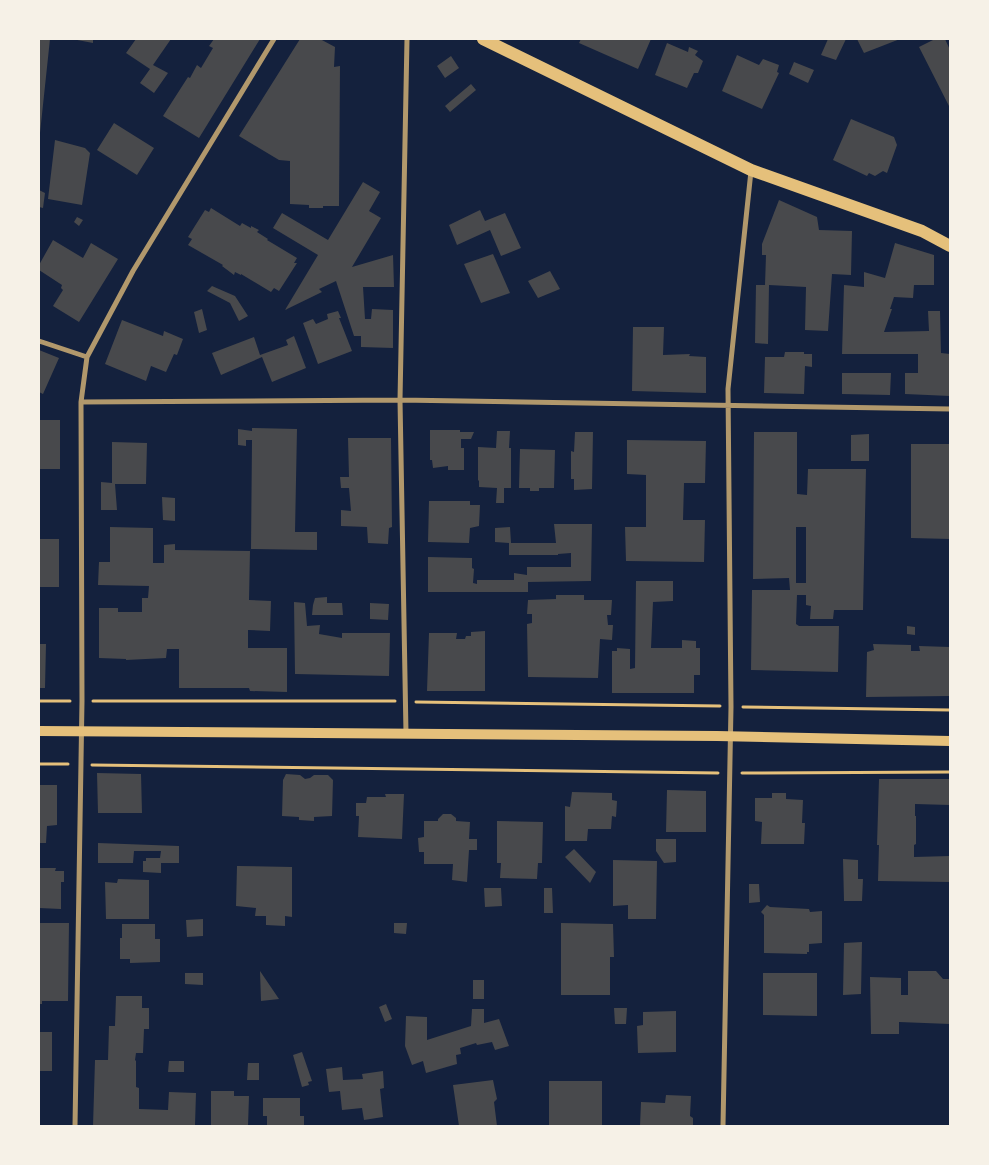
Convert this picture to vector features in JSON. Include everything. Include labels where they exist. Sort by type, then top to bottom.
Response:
[{"type":"main road","points":[[483,39],[751,170],[922,231],[950,246]]},
{"type":"main road","points":[[39,731],[730,736],[950,741]]},
{"type":"street","points":[[75,1126],[82,701],[80,402],[87,357],[133,271],[274,39]]},
{"type":"street","points":[[406,733],[400,400],[407,39]]},
{"type":"street","points":[[723,1126],[731,697],[728,388],[751,170]]},
{"type":"street","points":[[39,341],[87,357]]},
{"type":"street","points":[[80,402],[400,400],[950,409]]},
{"type":"path","points":[[39,701],[68,700]]},
{"type":"path","points":[[102,700],[388,702]]},
{"type":"path","points":[[431,702],[717,706]]},
{"type":"path","points":[[755,707],[950,710]]},
{"type":"path","points":[[39,764],[62,764]]},
{"type":"path","points":[[100,765],[719,773]]},
{"type":"path","points":[[756,773],[950,772]]},
{"type":"building","points":[[39,39],[50,39],[40,133],[39,133]]},
{"type":"building","points":[[72,39],[93,39],[93,43]]},
{"type":"building","points":[[136,39],[171,39],[153,65],[168,73],[154,93],[140,83],[150,69],[126,53]]},
{"type":"building","points":[[214,39],[260,39],[199,138],[163,116],[197,65],[201,68],[213,48],[209,46]]},
{"type":"building","points":[[300,39],[320,39],[335,47],[334,67],[340,66],[339,206],[309,208],[309,205],[290,204],[290,161],[279,160],[239,136]]},
{"type":"building","points":[[581,39],[651,39],[638,69],[579,43]]},
{"type":"building","points":[[828,39],[846,39],[836,60],[821,55]]},
{"type":"building","points":[[857,39],[900,39],[864,53]]},
{"type":"building","points":[[935,39],[945,39],[950,50],[950,108],[919,47]]},
{"type":"building","points":[[667,43],[688,52],[689,47],[698,51],[695,55],[703,61],[698,73],[694,73],[687,88],[655,75]]},
{"type":"building","points":[[737,55],[759,65],[763,59],[779,65],[777,72],[779,73],[762,109],[722,91]]},
{"type":"building","points":[[451,56],[459,68],[445,78],[437,66]]},
{"type":"building","points":[[794,62],[814,70],[808,83],[789,74]]},
{"type":"building","points":[[471,84],[476,90],[450,112],[445,106]]},
{"type":"building","points":[[851,119],[894,137],[897,145],[887,173],[883,171],[875,176],[869,173],[867,176],[833,160]]},
{"type":"building","points":[[114,123],[154,148],[137,175],[97,150]]},
{"type":"building","points":[[55,140],[85,148],[90,153],[82,205],[48,199]]},
{"type":"building","points":[[363,182],[380,192],[369,211],[381,218],[352,267],[393,255],[394,287],[363,287],[365,319],[371,319],[372,309],[393,310],[393,348],[361,347],[361,336],[354,336],[336,281],[319,289],[322,292],[285,310],[318,255],[273,228],[282,213],[328,240]]},
{"type":"building","points":[[39,190],[45,193],[43,208],[39,207]]},
{"type":"building","points":[[779,200],[817,217],[819,230],[852,231],[851,275],[832,274],[828,331],[805,330],[806,287],[769,285],[768,344],[755,343],[756,285],[765,285],[766,255],[762,255],[762,244]]},
{"type":"building","points":[[211,208],[240,226],[242,223],[259,230],[257,232],[267,240],[297,258],[294,263],[297,263],[279,291],[274,288],[271,292],[241,274],[235,272],[234,275],[223,265],[188,245],[192,239],[188,237],[205,210],[209,212]]},
{"type":"building","points":[[480,210],[485,221],[505,213],[521,248],[501,256],[490,230],[457,245],[449,225]]},
{"type":"building","points":[[77,217],[83,220],[79,226],[74,222]]},
{"type":"building","points":[[53,240],[83,258],[91,243],[118,259],[79,322],[53,306],[63,290],[61,288],[62,285],[39,270],[39,265]]},
{"type":"building","points":[[895,243],[934,255],[934,285],[914,285],[913,298],[894,297],[884,332],[929,331],[928,311],[940,311],[941,353],[950,354],[950,396],[905,394],[905,373],[918,373],[918,354],[842,354],[844,285],[864,287],[864,272],[885,278]]},
{"type":"building","points":[[493,254],[510,293],[481,303],[464,264]]},
{"type":"building","points":[[550,271],[560,289],[538,298],[528,281]]},
{"type":"building","points":[[212,286],[235,296],[248,316],[239,321],[230,303],[207,291]]},
{"type":"building","points":[[202,309],[207,330],[199,333],[194,312]]},
{"type":"building","points":[[338,311],[352,351],[318,364],[303,323],[313,319],[316,324],[328,319],[327,314]]},
{"type":"building","points":[[122,320],[163,336],[164,331],[183,339],[177,355],[174,354],[166,372],[151,366],[146,381],[105,364]]},
{"type":"building","points":[[633,327],[664,327],[663,355],[690,354],[689,356],[706,357],[706,393],[632,391]]},
{"type":"building","points":[[294,336],[306,368],[272,382],[262,357],[221,375],[212,353],[254,337],[260,355],[288,345],[286,340]]},
{"type":"building","points":[[39,350],[59,358],[43,394],[39,392]]},
{"type":"building","points":[[785,352],[812,354],[812,367],[805,366],[804,394],[764,393],[765,357],[784,357]]},
{"type":"building","points":[[842,373],[891,373],[890,395],[842,394]]},
{"type":"building","points":[[39,420],[60,420],[60,469],[39,469]]},
{"type":"building","points":[[252,428],[297,429],[295,532],[317,532],[317,550],[251,549],[252,440],[246,440],[246,446],[238,445],[238,429],[252,431]]},
{"type":"building","points":[[430,430],[474,432],[471,439],[461,439],[461,448],[464,448],[464,470],[448,470],[448,466],[433,468],[432,460],[430,460]]},
{"type":"building","points":[[497,431],[510,431],[511,488],[504,488],[504,503],[496,503],[497,488],[479,487],[478,480],[478,447],[496,448]]},
{"type":"building","points":[[575,432],[593,432],[592,489],[574,490],[574,479],[571,479],[571,451],[574,452]]},
{"type":"building","points":[[754,432],[797,432],[797,494],[807,495],[808,469],[866,469],[863,610],[834,610],[833,619],[810,619],[811,606],[806,605],[806,595],[797,595],[796,624],[799,626],[839,626],[838,672],[751,670],[752,590],[790,590],[789,578],[753,579]],"holes":[[[796,527],[806,527],[806,583],[796,583]]]},
{"type":"building","points":[[869,434],[869,461],[851,461],[851,435]]},
{"type":"building","points":[[348,438],[391,438],[392,527],[389,528],[388,544],[368,543],[367,527],[341,526],[341,510],[351,511],[349,488],[341,488],[340,477],[349,477]]},
{"type":"building","points":[[627,440],[706,441],[705,483],[684,483],[683,520],[705,520],[704,562],[626,561],[625,527],[646,527],[646,475],[627,474]]},
{"type":"building","points":[[112,442],[147,443],[146,484],[115,484],[117,510],[101,510],[101,482],[112,483]]},
{"type":"building","points":[[911,444],[950,444],[950,539],[911,538]]},
{"type":"building","points":[[520,449],[555,450],[554,488],[539,488],[539,491],[530,491],[530,488],[519,488]]},
{"type":"building","points":[[162,497],[175,498],[175,521],[163,520]]},
{"type":"building","points":[[429,501],[470,501],[470,505],[480,505],[479,526],[470,528],[469,543],[428,542]]},
{"type":"building","points":[[554,524],[592,524],[591,581],[528,582],[528,592],[428,592],[428,557],[472,558],[472,568],[474,569],[473,583],[477,584],[477,580],[514,580],[514,573],[527,575],[527,567],[571,567],[571,553],[558,555],[509,555],[509,543],[495,542],[495,528],[510,527],[511,543],[556,543]]},
{"type":"building","points":[[110,527],[153,528],[153,563],[164,563],[164,545],[175,544],[175,550],[250,551],[249,600],[271,601],[270,631],[248,630],[248,648],[287,648],[287,692],[250,691],[249,688],[179,688],[179,649],[167,649],[166,658],[126,660],[99,658],[99,608],[118,608],[118,612],[142,612],[142,598],[148,598],[149,586],[98,585],[99,562],[110,562]]},
{"type":"building","points":[[39,539],[59,539],[59,587],[39,587]]},
{"type":"building","points":[[636,581],[673,581],[673,601],[653,602],[651,648],[682,648],[682,640],[696,641],[696,648],[700,648],[700,675],[694,675],[694,693],[612,693],[612,651],[617,651],[617,648],[630,649],[630,669],[635,668]]},
{"type":"building","points":[[556,595],[584,595],[584,600],[612,600],[611,615],[607,615],[608,625],[613,625],[612,640],[600,639],[598,678],[528,677],[527,624],[532,623],[532,614],[527,614],[528,600],[556,599]]},
{"type":"building","points":[[327,597],[327,603],[342,603],[343,615],[312,615],[315,598]]},
{"type":"building","points":[[294,602],[305,603],[307,626],[320,625],[319,634],[342,638],[342,633],[390,633],[389,676],[295,674]]},
{"type":"building","points":[[370,603],[389,604],[388,620],[370,619]]},
{"type":"building","points":[[907,626],[915,627],[915,635],[907,634]]},
{"type":"building","points":[[485,631],[485,691],[427,691],[429,633],[457,633],[456,639],[465,639],[466,636],[471,636],[471,632]]},
{"type":"building","points":[[39,644],[46,644],[45,688],[39,688]]},
{"type":"building","points":[[873,644],[911,645],[911,651],[920,651],[919,646],[950,647],[950,696],[866,697],[867,652],[874,650]]},
{"type":"building","points":[[97,773],[141,774],[142,813],[98,813]]},
{"type":"building","points":[[286,774],[300,775],[305,779],[314,775],[328,775],[333,780],[332,816],[314,817],[314,821],[299,820],[299,817],[282,816],[283,780]]},
{"type":"building","points":[[879,779],[950,779],[950,805],[915,804],[916,844],[914,845],[914,857],[950,856],[950,882],[878,881]]},
{"type":"building","points":[[39,785],[57,785],[57,825],[47,826],[46,843],[39,843]]},
{"type":"building","points":[[667,790],[706,791],[706,832],[666,832]]},
{"type":"building","points":[[572,792],[612,793],[612,800],[617,801],[616,817],[612,816],[611,829],[588,829],[587,841],[565,841],[565,806],[570,807]]},
{"type":"building","points":[[772,793],[786,793],[786,799],[803,800],[802,823],[805,823],[804,844],[761,844],[762,822],[755,821],[755,798],[772,798]]},
{"type":"building","points":[[385,794],[404,794],[402,839],[358,837],[359,816],[356,816],[356,803],[366,803],[367,797],[386,797]]},
{"type":"building","points":[[443,814],[451,814],[456,818],[456,821],[470,822],[469,839],[477,839],[477,850],[469,850],[467,882],[452,880],[453,864],[424,864],[424,852],[419,852],[418,838],[424,837],[424,821],[438,821]]},
{"type":"building","points":[[497,821],[543,822],[542,863],[538,863],[537,879],[500,878],[501,863],[497,863]]},
{"type":"building","points":[[656,839],[676,839],[676,862],[664,863],[656,851]]},
{"type":"building","points":[[98,843],[179,846],[179,863],[161,863],[161,873],[143,872],[143,861],[146,861],[146,858],[160,858],[161,851],[134,851],[133,863],[98,863]]},
{"type":"building","points":[[574,849],[596,872],[590,883],[565,857]]},
{"type":"building","points":[[843,859],[858,860],[858,879],[863,879],[862,901],[844,901]]},
{"type":"building","points":[[613,860],[657,861],[656,919],[628,919],[628,905],[613,906]]},
{"type":"building","points":[[237,866],[292,867],[292,917],[285,916],[285,926],[266,925],[266,916],[255,916],[256,908],[236,906]]},
{"type":"building","points":[[39,868],[56,868],[55,871],[64,871],[64,882],[61,882],[61,909],[39,908]]},
{"type":"building","points":[[118,879],[149,880],[149,919],[106,919],[105,882],[117,883]]},
{"type":"building","points":[[749,884],[759,884],[760,902],[749,903]]},
{"type":"building","points":[[484,888],[501,888],[502,906],[485,907]]},
{"type":"building","points":[[544,888],[552,888],[553,913],[544,913]]},
{"type":"building","points":[[767,905],[770,907],[809,909],[810,912],[822,911],[822,943],[809,944],[809,952],[807,954],[764,953],[764,915],[761,912]]},
{"type":"building","points":[[203,919],[203,936],[187,937],[186,920]]},
{"type":"building","points":[[39,923],[69,923],[68,1001],[42,1001],[42,1004],[39,1004]]},
{"type":"building","points":[[394,923],[407,923],[406,934],[394,933]]},
{"type":"building","points":[[561,923],[613,924],[614,957],[610,957],[610,995],[561,995]]},
{"type":"building","points":[[122,924],[155,924],[155,939],[160,939],[160,962],[130,963],[130,959],[120,959]]},
{"type":"building","points":[[862,942],[861,994],[843,995],[844,943]]},
{"type":"building","points":[[260,971],[279,999],[261,1001]]},
{"type":"building","points":[[908,971],[936,971],[943,979],[950,979],[950,1024],[899,1022],[899,1034],[871,1034],[870,977],[901,978],[901,995],[908,995]]},
{"type":"building","points":[[185,973],[203,973],[203,985],[185,984]]},
{"type":"building","points":[[763,973],[817,973],[817,1016],[763,1015]]},
{"type":"building","points":[[473,980],[484,980],[484,999],[473,999]]},
{"type":"building","points":[[116,996],[142,996],[142,1008],[149,1008],[149,1029],[144,1029],[143,1053],[136,1053],[135,1060],[136,1087],[139,1088],[139,1109],[168,1110],[169,1092],[196,1093],[195,1125],[93,1126],[95,1060],[108,1060],[109,1026],[115,1026]]},
{"type":"building","points":[[386,1004],[392,1019],[385,1022],[379,1007]]},
{"type":"building","points":[[614,1008],[627,1008],[626,1024],[615,1024]]},
{"type":"building","points":[[472,1009],[484,1009],[484,1023],[499,1019],[509,1046],[495,1050],[492,1042],[477,1045],[476,1043],[460,1048],[461,1054],[456,1055],[457,1064],[426,1073],[423,1061],[412,1065],[405,1046],[406,1016],[427,1017],[427,1040],[471,1026]]},
{"type":"building","points":[[676,1011],[676,1052],[638,1053],[637,1026],[643,1025],[643,1012]]},
{"type":"building","points":[[39,1032],[52,1032],[52,1071],[39,1071]]},
{"type":"building","points":[[302,1052],[312,1081],[308,1082],[309,1085],[302,1087],[293,1055]]},
{"type":"building","points":[[169,1061],[184,1061],[184,1072],[168,1072]]},
{"type":"building","points":[[248,1063],[259,1063],[259,1080],[247,1080]]},
{"type":"building","points":[[342,1067],[343,1080],[363,1079],[362,1074],[383,1071],[384,1088],[380,1089],[383,1117],[364,1120],[362,1108],[342,1110],[340,1091],[329,1092],[326,1069]]},
{"type":"building","points":[[493,1080],[497,1099],[494,1102],[497,1126],[459,1126],[453,1085]]},
{"type":"building","points":[[549,1081],[602,1081],[602,1126],[549,1126]]},
{"type":"building","points":[[211,1091],[234,1091],[234,1096],[249,1096],[248,1126],[211,1126]]},
{"type":"building","points":[[666,1095],[691,1096],[690,1116],[693,1118],[693,1126],[640,1126],[641,1102],[665,1103]]},
{"type":"building","points":[[263,1098],[300,1098],[300,1116],[304,1116],[304,1126],[267,1126],[267,1116],[263,1116]]}]
